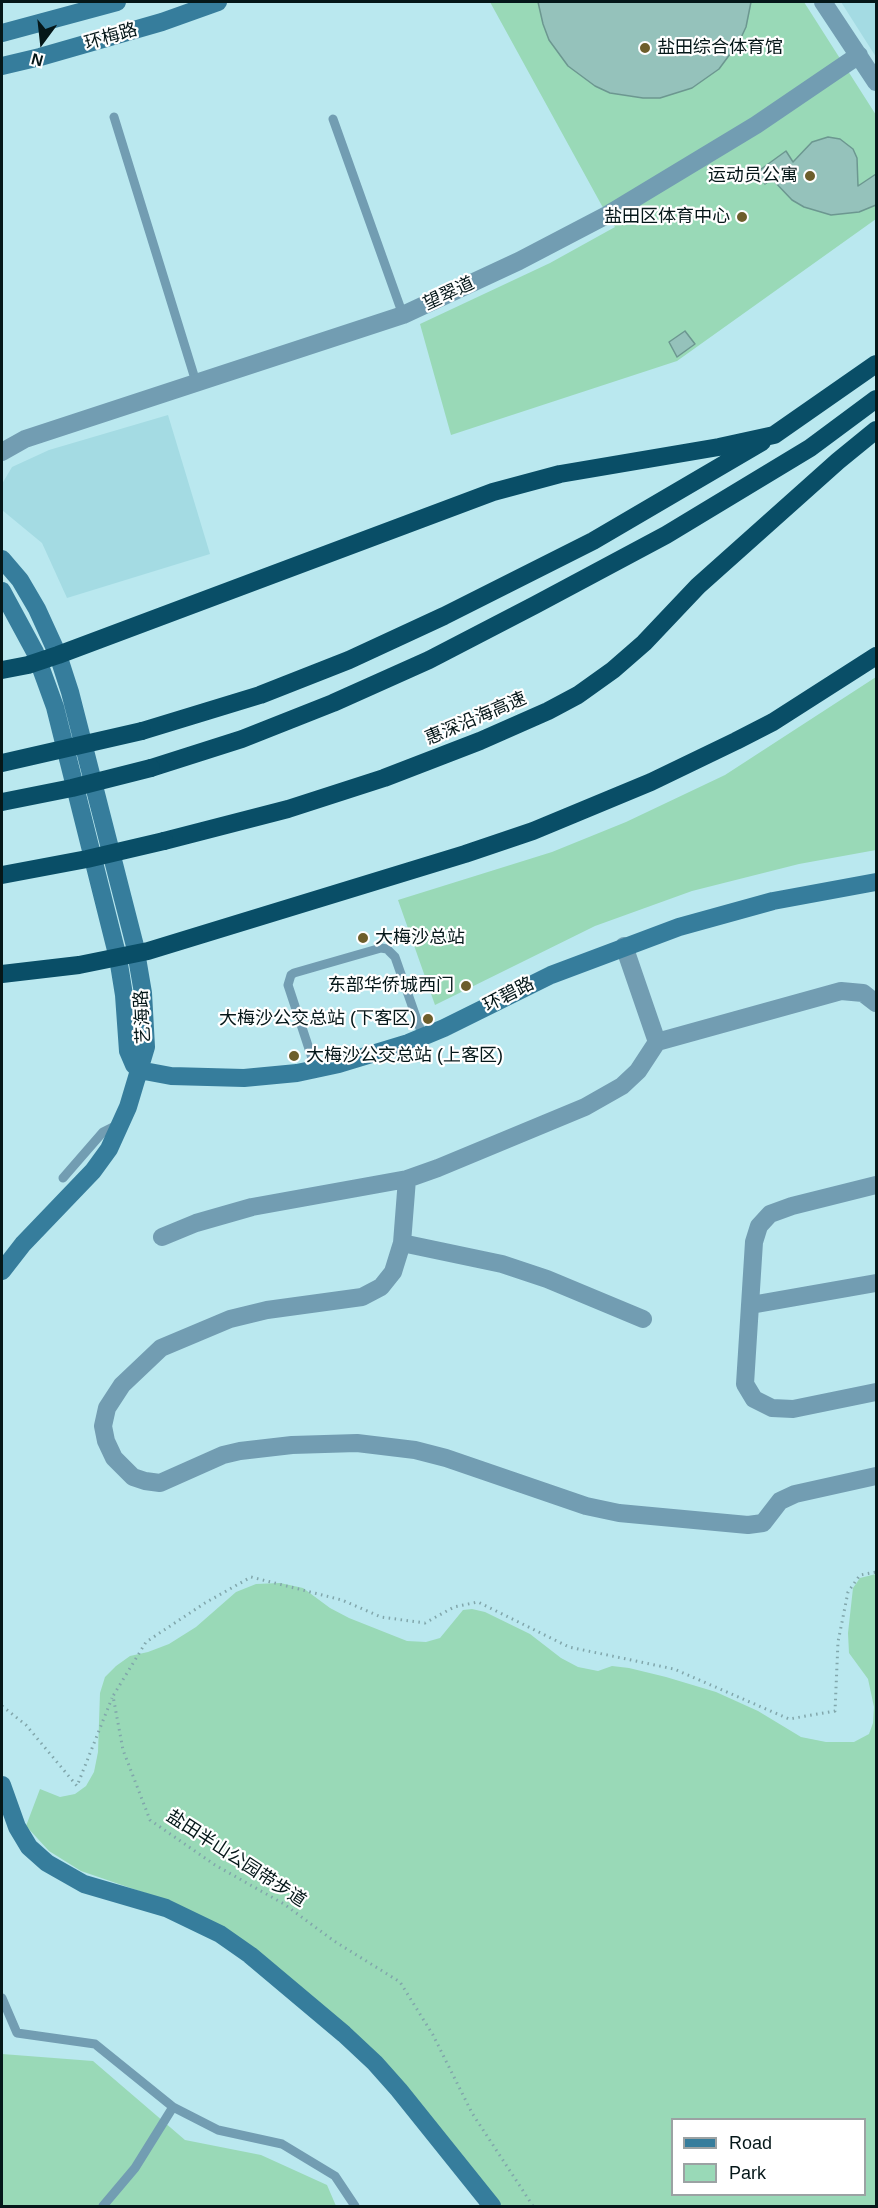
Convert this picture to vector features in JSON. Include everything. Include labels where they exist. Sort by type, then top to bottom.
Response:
[{"type":"highway","points":[[2,763],[142,731],[272,691],[349,660],[444,616],[593,540],[774,435],[876,364]]},
{"type":"highway","points":[[2,802],[72,788],[150,768],[242,739],[333,703],[450,649],[656,540],[740,492],[810,447],[876,399]]},
{"type":"highway","name":"惠深沿海高速","points":[[2,875],[87,859],[288,809],[384,778],[480,741],[548,711],[578,695],[613,670],[644,643],[698,586],[876,430]]},
{"type":"highway","points":[[2,670],[39,662],[492,492],[560,474],[719,447],[774,435]]},
{"type":"highway","points":[[2,974],[79,965],[136,954],[465,854],[569,817],[660,778],[773,722],[876,656]]},
{"type":"street","name":"环梅路","points":[[2,33],[117,2]]},
{"type":"street","name":"环梅路","points":[[2,66],[162,22],[218,2]]},
{"type":"street","points":[[823,2],[876,82]]},
{"type":"street","name":"望翠道","points":[[2,452],[25,439],[403,315],[519,261],[607,215],[756,125],[859,56]]},
{"type":"street","name":"艺海路","points":[[2,559],[28,593],[58,655],[70,692],[136,954],[143,993],[146,1047],[139,1070],[134,1065],[128,1051],[124,995],[118,958],[55,707],[39,662],[2,591]]},
{"type":"street","name":"环碧路","points":[[139,1070],[171,1076],[228,1078],[316,1070],[362,1058],[423,1037],[551,975],[679,927],[797,896],[876,882]]},
{"type":"street","points":[[624,946],[657,1042]]},
{"type":"street","points":[[162,1237],[196,1223],[252,1207],[407,1179],[438,1168],[585,1107],[622,1086],[638,1071],[657,1042],[841,991],[863,993],[876,1003]]},
{"type":"street","points":[[2,1271],[23,1244],[93,1171],[110,1149],[122,1124],[139,1070]]},
{"type":"street","points":[[407,1179],[402,1243],[393,1272],[381,1287],[362,1297],[267,1310],[230,1319],[161,1348],[122,1385],[107,1408],[103,1426],[106,1441],[114,1458],[133,1477],[160,1483],[223,1455],[240,1450],[292,1445],[357,1443],[384,1445],[446,1458],[586,1506],[619,1513],[748,1525],[763,1523],[780,1501],[795,1494],[876,1476]]},
{"type":"street","points":[[876,1185],[792,1206],[770,1214],[759,1226],[754,1242],[745,1384],[754,1399],[772,1408],[793,1409],[876,1392]]},
{"type":"street","points":[[402,1243],[502,1264],[548,1279],[643,1319]]},
{"type":"street","points":[[751,1305],[876,1283]]},
{"type":"street","points":[[2,1785],[17,1827],[29,1847],[47,1863],[84,1884],[166,1908],[220,1934],[250,1955],[344,2034],[399,2090],[492,2206]]},
{"type":"lane","points":[[114,117],[196,382]]},
{"type":"lane","points":[[333,119],[403,315]]},
{"type":"lane","points":[[316,1070],[288,985],[294,973],[381,948],[387,950],[395,957],[423,1037]]},
{"type":"lane","points":[[63,1178],[104,1132],[122,1124]]},
{"type":"lane","points":[[2,1998],[17,2033],[95,2044],[172,2107],[218,2130],[282,2144],[335,2176],[355,2206]]},
{"type":"lane","points":[[103,2206],[135,2168],[172,2107]]},
{"type":"path","points":[[2,1706],[26,1725],[77,1786],[113,1696],[146,1642],[251,1577],[342,1600],[381,1617],[425,1623],[454,1607],[478,1602],[569,1647],[674,1669],[789,1719],[835,1711],[838,1642],[848,1592],[860,1575],[876,1572]]},
{"type":"path","name":"盐田半山公园带步道","points":[[113,1696],[123,1750],[150,1820],[215,1865],[284,1905],[334,1941],[400,1982],[433,2035],[472,2113],[533,2206]]},
{"type":"shaded area","points":[[841,2],[876,2],[876,57]]},
{"type":"shaded area","points":[[168,415],[210,554],[67,598],[42,543],[2,510],[2,484],[12,467],[49,450]]},
{"type":"green space","name":"盐田区体育中心","points":[[490,2],[804,2],[876,115],[876,219],[677,361],[451,435],[420,324],[550,263],[615,227]]},
{"type":"green space","points":[[876,677],[876,850],[799,864],[692,891],[595,926],[435,1005],[398,900],[552,852],[626,822],[725,775]]},
{"type":"green space","points":[[876,1574],[876,2206],[500,2206],[356,2034],[145,1893],[81,1871],[49,1851],[26,1826],[40,1789],[60,1797],[75,1794],[86,1786],[94,1772],[98,1752],[100,1693],[105,1677],[130,1656],[169,1644],[196,1627],[236,1592],[256,1584],[280,1583],[303,1588],[330,1608],[349,1618],[407,1641],[426,1642],[440,1638],[463,1610],[472,1609],[485,1612],[530,1634],[561,1658],[578,1667],[598,1671],[612,1666],[629,1668],[716,1692],[758,1711],[801,1737],[826,1742],[854,1742],[869,1734],[873,1723],[874,1707],[868,1679],[849,1653],[848,1633],[853,1588],[860,1578]]},
{"type":"green space","points":[[2,2054],[93,2061],[185,2140],[261,2155],[327,2185],[336,2206],[2,2206]]},
{"type":"building","name":"盐田综合体育馆","points":[[538,2],[751,2],[746,27],[739,42],[719,69],[692,88],[660,98],[643,98],[610,93],[595,86],[568,66],[549,40]]},
{"type":"building","name":"运动员公寓","points":[[828,137],[840,139],[853,149],[857,158],[858,186],[876,174],[876,205],[859,212],[831,215],[804,207],[792,200],[772,179],[765,184],[757,172],[786,151],[793,162],[812,142]]},
{"type":"building","points":[[685,331],[695,344],[677,357],[669,342]]},
{"type":"place","name":"盐田综合体育馆","points":[[645,48]]},
{"type":"place","name":"运动员公寓","points":[[810,176]]},
{"type":"place","name":"盐田区体育中心","points":[[742,217]]},
{"type":"place","name":"大梅沙总站","points":[[363,938]]},
{"type":"place","name":"东部华侨城西门","points":[[466,986]]},
{"type":"place","name":"大梅沙公交总站 (下客区)","points":[[428,1019]]},
{"type":"place","name":"大梅沙公交总站 (上客区)","points":[[294,1056]]}]
